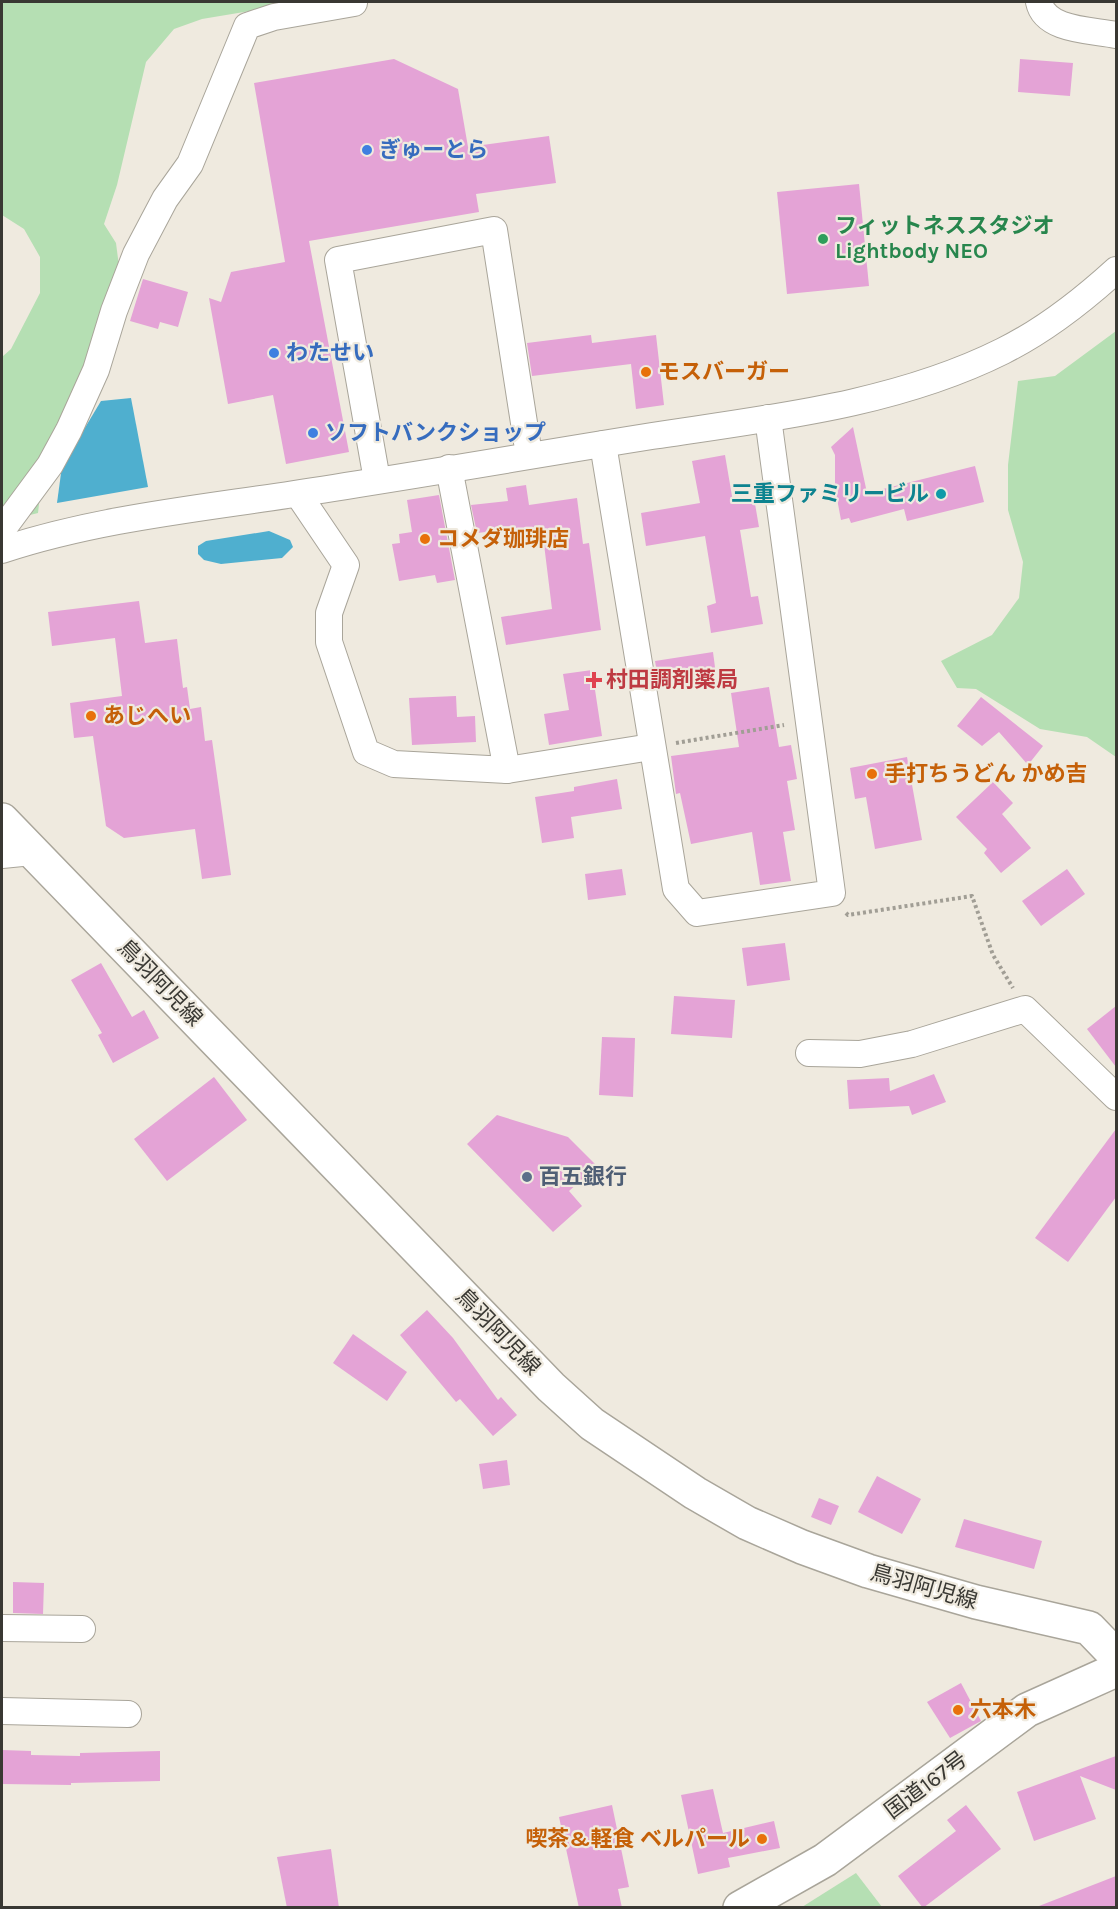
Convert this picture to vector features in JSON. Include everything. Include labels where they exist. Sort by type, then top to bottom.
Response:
[{"type":"main road","name":"鳥羽阿児線","points":[[2,820],[17,853],[543,1378],[592,1424],[694,1493],[747,1523],[802,1547],[932,1590],[1089,1628],[1116,1656]]},
{"type":"main road","name":"国道167号","points":[[740,1908],[825,1860],[1027,1710],[1116,1670]]},
{"type":"street","points":[[1039,2],[1044,14],[1053,23],[1116,35]]},
{"type":"street","points":[[2,530],[50,465],[69,430],[96,370],[114,312],[136,254],[165,199],[190,164],[247,26],[274,17],[354,3]]},
{"type":"street","points":[[377,480],[338,260],[495,230],[529,455]]},
{"type":"street","points":[[2,550],[44,536],[162,513],[298,494],[768,418],[880,396],[946,376],[1004,350],[1067,311],[1116,270]]},
{"type":"street","points":[[603,444],[676,889],[697,913],[831,893],[768,418]]},
{"type":"street","points":[[449,468],[507,770]]},
{"type":"street","points":[[298,494],[346,565],[329,613],[329,642],[366,752],[394,765],[507,770],[651,747]]},
{"type":"street","points":[[809,1053],[860,1054],[912,1044],[1025,1009],[1116,1097]]},
{"type":"street","points":[[2,1628],[82,1629]]},
{"type":"street","points":[[2,1711],[128,1714]]},
{"type":"path","points":[[651,747],[808,722]]},
{"type":"path","points":[[831,893],[848,915],[972,896],[993,955],[1025,1009]]},
{"type":"green space","points":[[2,2],[304,2],[202,19],[174,29],[146,62],[117,185],[104,224],[116,243],[120,274],[119,332],[99,395],[62,466],[42,478],[38,513],[2,522],[2,357],[11,349],[40,293],[40,257],[24,229],[2,215]]},
{"type":"green space","points":[[1116,331],[1116,757],[1087,737],[1040,729],[976,689],[957,688],[941,661],[992,635],[1019,598],[1023,562],[1008,510],[1008,465],[1018,381],[1055,376]]},
{"type":"green space","points":[[856,1873],[882,1907],[802,1907]]},
{"type":"water","points":[[131,398],[148,487],[57,503],[62,466],[101,401]]},
{"type":"water","points":[[269,531],[290,540],[293,547],[282,558],[221,564],[204,560],[198,554],[198,546],[206,541]]},
{"type":"building","points":[[394,59],[458,89],[468,147],[549,136],[556,183],[476,194],[479,212],[309,241],[349,452],[286,464],[273,395],[228,404],[209,298],[221,302],[231,272],[285,262],[254,83]]},
{"type":"building","points":[[1020,59],[1073,63],[1070,96],[1018,92]]},
{"type":"building","name":"フィットネススタジオ Lightbody NEO","points":[[859,184],[869,286],[787,294],[777,192]]},
{"type":"building","points":[[143,279],[188,292],[178,327],[160,322],[158,329],[130,321]]},
{"type":"building","points":[[591,335],[592,343],[656,335],[664,405],[636,409],[631,364],[532,376],[527,343]]},
{"type":"building","points":[[853,427],[867,493],[975,466],[984,502],[907,521],[904,509],[851,523],[849,518],[841,520],[835,488],[835,455],[831,447]]},
{"type":"building","points":[[725,455],[733,502],[754,498],[759,527],[740,530],[751,597],[758,596],[763,624],[711,633],[707,606],[716,603],[705,536],[646,546],[641,513],[700,503],[692,461]]},
{"type":"building","points":[[526,485],[529,505],[577,498],[583,544],[589,543],[601,630],[506,645],[501,617],[552,609],[542,528],[477,533],[471,505],[508,501],[506,488]]},
{"type":"building","name":"コメダ珈琲店","points":[[439,495],[455,580],[437,583],[435,575],[399,581],[392,544],[400,543],[399,534],[412,532],[407,500]]},
{"type":"building","points":[[139,601],[145,643],[177,639],[183,688],[187,687],[190,709],[201,707],[205,741],[212,740],[231,875],[202,879],[195,829],[124,838],[106,826],[93,736],[74,738],[70,703],[122,696],[115,638],[52,646],[48,612]]},
{"type":"building","points":[[713,652],[716,675],[659,684],[655,661]]},
{"type":"building","points":[[592,670],[602,736],[549,745],[544,714],[569,710],[563,674]]},
{"type":"building","points":[[769,687],[779,747],[791,745],[797,779],[787,781],[795,830],[783,832],[791,881],[760,885],[752,832],[691,844],[680,793],[676,794],[671,756],[739,747],[731,693]]},
{"type":"building","points":[[456,696],[457,717],[475,716],[476,742],[412,745],[409,698]]},
{"type":"building","points":[[981,697],[1043,746],[1028,765],[999,732],[982,746],[957,726]]},
{"type":"building","points":[[907,757],[922,840],[875,849],[866,797],[855,799],[850,768]]},
{"type":"building","points":[[617,779],[622,809],[571,817],[574,838],[542,843],[535,797],[574,791],[574,787]]},
{"type":"building","points":[[993,782],[1013,803],[1002,814],[1031,848],[1001,873],[984,853],[987,849],[956,817]]},
{"type":"building","points":[[622,869],[626,895],[588,900],[585,874]]},
{"type":"building","points":[[1067,869],[1085,894],[1041,926],[1022,901]]},
{"type":"building","points":[[785,943],[790,980],[747,986],[742,948]]},
{"type":"building","points":[[101,963],[132,1017],[144,1010],[159,1038],[113,1063],[98,1035],[102,1033],[71,980]]},
{"type":"building","points":[[674,996],[735,1000],[732,1038],[671,1034]]},
{"type":"building","points":[[1116,1006],[1116,1067],[1087,1029]]},
{"type":"building","points":[[602,1037],[635,1038],[633,1097],[599,1095]]},
{"type":"building","points":[[934,1074],[946,1102],[912,1115],[909,1106],[849,1109],[847,1080],[889,1078],[890,1091]]},
{"type":"building","points":[[214,1077],[247,1120],[167,1181],[134,1139]]},
{"type":"building","points":[[497,1115],[568,1137],[597,1166],[569,1191],[582,1206],[553,1232],[467,1144]]},
{"type":"building","points":[[1116,1129],[1116,1197],[1068,1262],[1035,1238]]},
{"type":"building","points":[[427,1310],[453,1338],[498,1400],[501,1397],[517,1415],[493,1436],[460,1399],[456,1402],[400,1335]]},
{"type":"building","points":[[353,1334],[407,1372],[387,1401],[333,1363]]},
{"type":"building","points":[[507,1460],[510,1485],[483,1489],[479,1464]]},
{"type":"building","points":[[877,1476],[921,1499],[902,1534],[858,1512]]},
{"type":"building","points":[[819,1498],[839,1506],[831,1525],[811,1517]]},
{"type":"building","points":[[964,1519],[1042,1541],[1034,1569],[955,1547]]},
{"type":"building","points":[[13,1582],[44,1583],[43,1614],[13,1613]]},
{"type":"building","points":[[961,1683],[981,1721],[950,1738],[927,1702]]},
{"type":"building","points":[[2,1750],[31,1751],[31,1755],[80,1756],[80,1753],[160,1751],[160,1781],[71,1783],[71,1785],[2,1784]]},
{"type":"building","points":[[1116,1756],[1116,1790],[1080,1776],[1096,1819],[1034,1841],[1017,1792]]},
{"type":"building","points":[[713,1789],[723,1833],[774,1821],[780,1848],[728,1858],[730,1867],[698,1874],[681,1795]]},
{"type":"building","points":[[612,1805],[629,1887],[618,1889],[622,1908],[579,1908],[559,1817]]},
{"type":"building","points":[[966,1805],[1001,1849],[923,1908],[898,1876],[956,1831],[947,1820]]},
{"type":"building","points":[[331,1849],[339,1908],[287,1908],[277,1857]]},
{"type":"building","points":[[1116,1876],[1116,1908],[1040,1908],[1039,1906]]},
{"type":"place","name":"ぎゅーとら","points":[[367,150]]},
{"type":"place","name":"フィットネススタジオ Lightbody NEO","points":[[823,239]]},
{"type":"place","name":"わたせい","points":[[274,353]]},
{"type":"place","name":"モスバーガー","points":[[646,372]]},
{"type":"place","name":"ソフトバンクショップ","points":[[313,433]]},
{"type":"place","name":"三重ファミリービル","points":[[941,494]]},
{"type":"place","name":"コメダ珈琲店","points":[[425,539]]},
{"type":"place","name":"村田調剤薬局","points":[[594,680]]},
{"type":"place","name":"あじへい","points":[[91,716]]},
{"type":"place","name":"手打ちうどん かめ吉","points":[[872,774]]},
{"type":"place","name":"百五銀行","points":[[527,1177]]},
{"type":"place","name":"六本木","points":[[958,1710]]},
{"type":"place","name":"喫茶&軽食 ベルパール","points":[[762,1839]]}]
